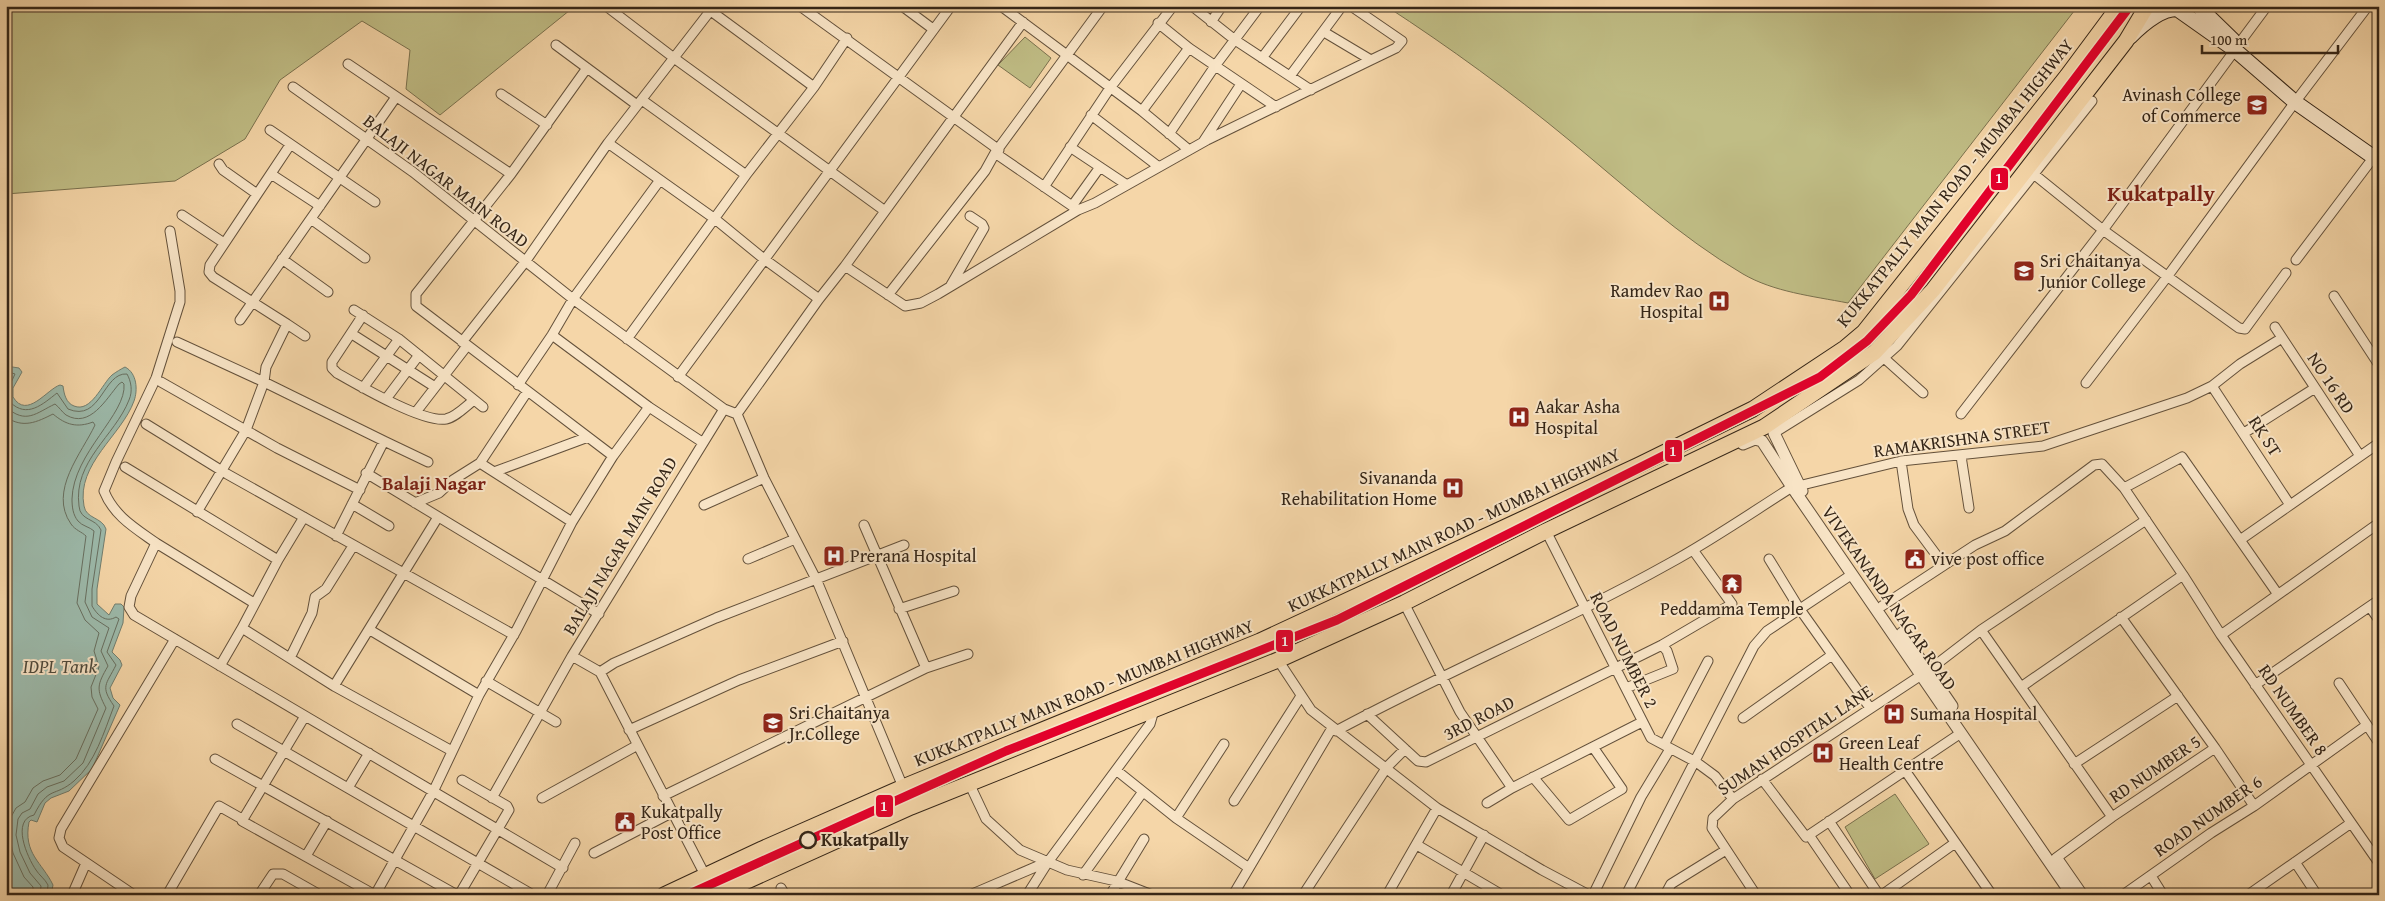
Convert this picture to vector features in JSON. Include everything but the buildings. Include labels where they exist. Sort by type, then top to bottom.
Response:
[{"type":"highway","name":"KUKKATPALLY MAIN ROAD - MUMBAI HIGHWAY","points":[[664,895],[903,787],[1274,634],[1638,465],[1753,409],[1845,348],[1864,332],[2119,6]]},
{"type":"highway","points":[[716,895],[969,783],[1280,659],[1404,603],[1546,531],[1683,465],[1764,427],[1775,426],[1860,371],[1875,352],[1933,290],[2001,204],[2030,171],[2126,41],[2147,6]]},
{"type":"highway","points":[[1979,186],[2001,204]]},
{"type":"highway","points":[[1953,219],[1975,237]]},
{"type":"highway","points":[[1274,634],[1280,659]]},
{"type":"main road","points":[[2198,6],[2237,48],[2297,100],[2377,155]]},
{"type":"main road","points":[[2126,41],[2138,29],[2161,13],[2177,9],[2200,26],[2237,48]]},
{"type":"street","points":[[606,6],[674,58],[885,211]]},
{"type":"street","points":[[800,6],[847,38],[997,152],[1075,208]]},
{"type":"street","points":[[902,6],[933,29]]},
{"type":"street","points":[[678,377],[950,6]]},
{"type":"street","points":[[1001,6],[1142,111],[1189,150]]},
{"type":"street","points":[[888,295],[985,171],[1103,6]]},
{"type":"street","points":[[1044,187],[1110,88],[1158,23],[1173,6]]},
{"type":"street","points":[[1192,6],[1235,40],[1311,90]]},
{"type":"street","points":[[1211,22],[1222,6]]},
{"type":"street","points":[[1169,134],[1215,66],[1260,6]]},
{"type":"street","points":[[1262,58],[1301,6]]},
{"type":"street","points":[[1290,76],[1342,6]]},
{"type":"street","points":[[845,266],[905,306],[921,303],[1075,208],[1127,185],[1202,143],[1396,48],[1402,41],[1351,6]]},
{"type":"street","points":[[1961,414],[2103,230],[2267,6]]},
{"type":"street","points":[[2086,383],[2168,277],[2368,6]]},
{"type":"street","points":[[416,412],[525,262],[608,143],[674,58],[709,8],[814,87]]},
{"type":"street","points":[[903,787],[817,581],[764,478],[738,414],[819,299],[1023,22]]},
{"type":"street","points":[[1158,23],[1189,48],[1276,107]]},
{"type":"street","points":[[1324,32],[1371,60]]},
{"type":"street","points":[[627,339],[746,175],[814,87],[847,38]]},
{"type":"street","points":[[556,45],[746,175]]},
{"type":"street","points":[[1142,111],[1189,48]]},
{"type":"street","points":[[348,64],[511,174]]},
{"type":"street","points":[[588,68],[511,174],[416,294],[414,301],[416,306],[613,456]]},
{"type":"street","points":[[1202,143],[1241,84]]},
{"type":"street","name":"BALAJI NAGAR MAIN ROAD","points":[[293,87],[367,138],[573,300],[724,409],[738,414]]},
{"type":"street","points":[[501,94],[547,125]]},
{"type":"street","points":[[240,320],[396,97]]},
{"type":"street","points":[[1860,371],[1884,358],[1897,346],[1977,247],[2030,171],[2092,101]]},
{"type":"street","points":[[1091,115],[1159,167]]},
{"type":"street","points":[[270,130],[374,202]]},
{"type":"street","points":[[608,143],[715,219],[764,259],[819,299]]},
{"type":"street","points":[[290,145],[224,243],[210,265],[209,272],[305,336]]},
{"type":"street","points":[[1070,147],[1127,185]]},
{"type":"street","points":[[2296,260],[2377,155]]},
{"type":"street","points":[[219,164],[223,170],[257,194]]},
{"type":"street","points":[[1075,208],[1100,167]]},
{"type":"street","points":[[2030,171],[2103,230],[2239,328],[2244,329],[2286,273]]},
{"type":"street","points":[[271,174],[320,206]]},
{"type":"street","points":[[518,385],[573,300],[660,180]]},
{"type":"street","points":[[182,216],[224,243]]},
{"type":"street","points":[[950,286],[984,228],[982,224],[970,216]]},
{"type":"street","points":[[311,219],[365,258]]},
{"type":"street","points":[[170,231],[180,291],[180,302],[156,378],[104,491],[117,514],[156,543],[254,603]]},
{"type":"street","points":[[282,259],[328,292]]},
{"type":"street","points":[[2334,296],[2379,365]]},
{"type":"street","points":[[354,310],[399,339],[483,407]]},
{"type":"street","points":[[363,315],[335,357],[332,368],[337,373],[386,399],[434,419],[452,417],[474,400]]},
{"type":"street","points":[[197,512],[246,430],[264,382],[266,367],[287,324]]},
{"type":"street","name":"NO 16 RD","points":[[2275,327],[2360,456]]},
{"type":"street","points":[[352,334],[435,387]]},
{"type":"street","points":[[552,335],[650,407],[702,442]]},
{"type":"street","name":"RAMAKRISHNA STREET","points":[[1334,730],[1585,608],[1693,550],[1795,486],[1901,461],[2043,446],[2187,398],[2212,386],[2240,364],[2282,338]]},
{"type":"street","points":[[363,388],[399,339]]},
{"type":"street","points":[[178,342],[428,462]]},
{"type":"street","points":[[386,399],[419,355]]},
{"type":"street","points":[[1884,358],[1923,393]]},
{"type":"street","points":[[161,382],[277,448],[360,490]]},
{"type":"street","name":"RK ST","points":[[2212,386],[2290,505]]},
{"type":"street","points":[[2244,433],[2315,388]]},
{"type":"street","points":[[415,503],[439,493],[453,480],[480,463],[527,392]]},
{"type":"street","points":[[167,895],[219,806],[242,819],[242,821],[375,895],[433,792],[478,695],[514,634],[572,522],[613,456],[650,407]]},
{"type":"street","name":"BALAJI NAGAR MAIN ROAD","points":[[600,672],[572,656],[724,409]]},
{"type":"street","points":[[146,424],[353,546],[514,634]]},
{"type":"street","name":"VIVEKANANDA NAGAR ROAD","points":[[1775,426],[1795,486],[1852,575],[1925,672],[2082,895]]},
{"type":"street","points":[[494,472],[588,437]]},
{"type":"street","name":"VIVEKANANDA NAGAR ROAD","points":[[1683,465],[1690,469],[1755,439],[1762,441],[1882,606],[1925,672],[1961,733],[2072,895]]},
{"type":"street","points":[[336,536],[360,490],[366,473],[384,441]]},
{"type":"street","points":[[2240,540],[2379,444]]},
{"type":"street","points":[[1960,456],[1969,508]]},
{"type":"street","points":[[2124,488],[2182,457],[2277,593]]},
{"type":"street","points":[[1882,606],[1943,564],[1914,525],[1908,509],[1901,461]]},
{"type":"street","points":[[480,463],[572,522]]},
{"type":"street","name":"RD NUMBER 8","points":[[1943,564],[1975,545],[2005,531],[2094,465],[2102,464],[2124,488],[2221,635],[2379,863]]},
{"type":"street","points":[[125,467],[278,560]]},
{"type":"street","points":[[366,473],[599,614]]},
{"type":"street","points":[[704,505],[764,478]]},
{"type":"street","points":[[352,504],[389,526]]},
{"type":"street","points":[[220,666],[278,560],[304,517]]},
{"type":"street","points":[[334,686],[438,517]]},
{"type":"street","name":"SUMAN HOSPITAL LANE","points":[[1756,895],[1712,828],[1713,818],[1733,799],[1925,672],[1981,630],[2146,520]]},
{"type":"street","points":[[2221,635],[2277,593],[2379,523]]},
{"type":"street","points":[[864,525],[926,668]]},
{"type":"street","name":"ROAD NUMBER 2","points":[[1546,531],[1651,738],[1696,762],[1715,776],[1733,799]]},
{"type":"street","points":[[748,559],[795,539]]},
{"type":"street","points":[[156,543],[131,596],[129,607],[134,615],[563,868]]},
{"type":"street","points":[[706,875],[636,746],[600,672],[614,663],[716,618],[817,581],[904,544]]},
{"type":"street","points":[[290,658],[312,614],[315,597],[326,589],[353,546]]},
{"type":"street","name":"3RD ROAD","points":[[1367,714],[1418,761],[1426,762],[1476,738],[1662,644],[1732,604],[1693,550]]},
{"type":"street","points":[[1770,559],[1799,608],[1870,708]]},
{"type":"street","points":[[1626,895],[1754,646],[1767,631],[1799,608],[1852,575]]},
{"type":"street","points":[[2021,687],[2182,575]]},
{"type":"street","points":[[899,609],[954,591]]},
{"type":"street","points":[[2255,685],[2379,600]]},
{"type":"street","points":[[1404,603],[1460,712],[1512,788]]},
{"type":"street","points":[[2370,607],[2379,620]]},
{"type":"street","points":[[2121,617],[2254,806]]},
{"type":"street","points":[[242,628],[334,686],[452,752]]},
{"type":"street","points":[[370,630],[478,695]]},
{"type":"street","points":[[1981,630],[2112,817]]},
{"type":"street","points":[[134,895],[63,847],[59,838],[61,829],[175,639]]},
{"type":"street","points":[[629,730],[739,680],[843,641]]},
{"type":"street","points":[[1626,688],[1673,669],[1667,651],[1662,644]]},
{"type":"street","points":[[664,796],[926,668],[968,654]]},
{"type":"street","points":[[1744,718],[1832,655]]},
{"type":"street","points":[[492,798],[572,656]]},
{"type":"street","points":[[1280,659],[1311,710],[1334,730],[1387,768],[1437,808],[1542,870],[1589,895]]},
{"type":"street","points":[[1594,895],[1708,661]]},
{"type":"street","points":[[486,681],[556,722]]},
{"type":"street","points":[[2338,683],[2379,743]]},
{"type":"street","points":[[1234,801],[1301,696]]},
{"type":"street","points":[[2074,764],[2178,696]]},
{"type":"street","points":[[1027,895],[1048,862],[1150,724],[1154,710]]},
{"type":"street","points":[[242,821],[304,716]]},
{"type":"street","points":[[1487,803],[1533,777],[1642,722]]},
{"type":"street","points":[[237,724],[533,895]]},
{"type":"street","name":"ROAD NUMBER 6","points":[[2123,895],[2254,806],[2367,725]]},
{"type":"street","points":[[1233,895],[1334,730]]},
{"type":"street","points":[[1762,780],[1806,838],[1904,769],[1961,733]]},
{"type":"street","points":[[1176,818],[1224,744]]},
{"type":"street","points":[[542,798],[636,746]]},
{"type":"street","points":[[1533,777],[1568,820],[1622,789],[1593,747]]},
{"type":"street","name":"RD NUMBER 5","points":[[2056,858],[2112,817],[2215,748]]},
{"type":"street","points":[[1303,895],[1387,768],[1405,750]]},
{"type":"street","points":[[348,788],[369,754]]},
{"type":"street","points":[[215,759],[458,895],[510,810],[507,806],[462,780]]},
{"type":"street","points":[[1904,769],[1992,895]]},
{"type":"street","points":[[1116,770],[1176,818],[1249,868]]},
{"type":"street","points":[[969,783],[986,819],[1020,850],[1084,875],[1116,882],[1152,895]]},
{"type":"street","points":[[1084,875],[1142,792]]},
{"type":"street","points":[[1387,895],[1437,808]]},
{"type":"street","points":[[594,852],[673,812]]},
{"type":"street","points":[[306,856],[327,821]]},
{"type":"street","points":[[1829,821],[1880,895],[1955,843]]},
{"type":"street","points":[[2248,895],[2351,823]]},
{"type":"street","points":[[1451,895],[1484,835]]},
{"type":"street","points":[[1808,835],[1850,895]]},
{"type":"street","points":[[1110,895],[1116,882],[1144,839]]},
{"type":"street","points":[[546,895],[563,868],[575,843]]},
{"type":"street","points":[[1417,845],[1502,895]]},
{"type":"street","points":[[1665,895],[1671,884],[1726,850]]},
{"type":"street","points":[[970,895],[1048,862]]},
{"type":"street","points":[[2295,862],[2317,895]]},
{"type":"street","points":[[72,895],[86,863]]},
{"type":"street","points":[[259,895],[273,874],[278,873],[284,874],[320,895]]},
{"type":"street","points":[[2151,876],[2163,895]]},
{"type":"shaded area","points":[[6,6],[575,6],[440,115],[406,89],[410,50],[362,21],[280,80],[245,139],[175,181],[6,194]]},
{"type":"shaded area","points":[[1386,6],[2078,6],[1848,303],[1794,293],[1767,285],[1743,274],[1720,260],[1653,210],[1502,87]]},
{"type":"shaded area","points":[[1025,37],[1051,58],[1030,88],[998,65]]},
{"type":"shaded area","points":[[1895,794],[1929,844],[1875,879],[1845,827]]},
{"type":"water","name":"IDPL Tank","points":[[6,366],[19,368],[22,372],[13,388],[13,397],[24,405],[37,401],[60,385],[63,386],[66,398],[71,405],[80,407],[86,405],[91,402],[112,375],[125,367],[132,373],[136,382],[134,401],[128,414],[93,463],[83,491],[85,510],[101,522],[106,529],[97,589],[97,604],[109,615],[115,604],[121,604],[124,607],[123,623],[112,652],[122,665],[110,688],[113,698],[120,705],[92,769],[69,791],[51,798],[45,803],[37,822],[31,820],[29,822],[28,833],[31,850],[53,885],[51,895],[6,895]]},
{"type":"transit line","name":"1","points":[[687,895],[1006,751],[1337,620],[1820,377],[1867,341],[1911,295],[2130,6]]},
{"type":"place","name":"Avinash College of Commerce","points":[[2257,105]]},
{"type":"place","name":"Sri Chaitanya Junior College","points":[[2024,271]]},
{"type":"place","name":"Ramdev Rao Hospital","points":[[1719,301]]},
{"type":"place","name":"Aakar Asha Hospital","points":[[1519,417]]},
{"type":"place","name":"Sivananda Rehabilitation Home","points":[[1453,488]]},
{"type":"place","name":"Prerana Hospital","points":[[834,556]]},
{"type":"place","name":"vive post office","points":[[1915,559]]},
{"type":"place","name":"Peddamma Temple","points":[[1732,584]]},
{"type":"place","name":"Sumana Hospital","points":[[1894,714]]},
{"type":"place","name":"Sri Chaitanya Jr.College","points":[[773,723]]},
{"type":"place","name":"Green Leaf Health Centre","points":[[1823,753]]},
{"type":"place","name":"Kukatpally Post Office","points":[[625,822]]},
{"type":"place","name":"Kukatpally","points":[[808,840]]},
{"type":"district","name":"Kukatpally","points":[[2161,193]]},
{"type":"district","name":"Balaji Nagar","points":[[434,483]]}]
